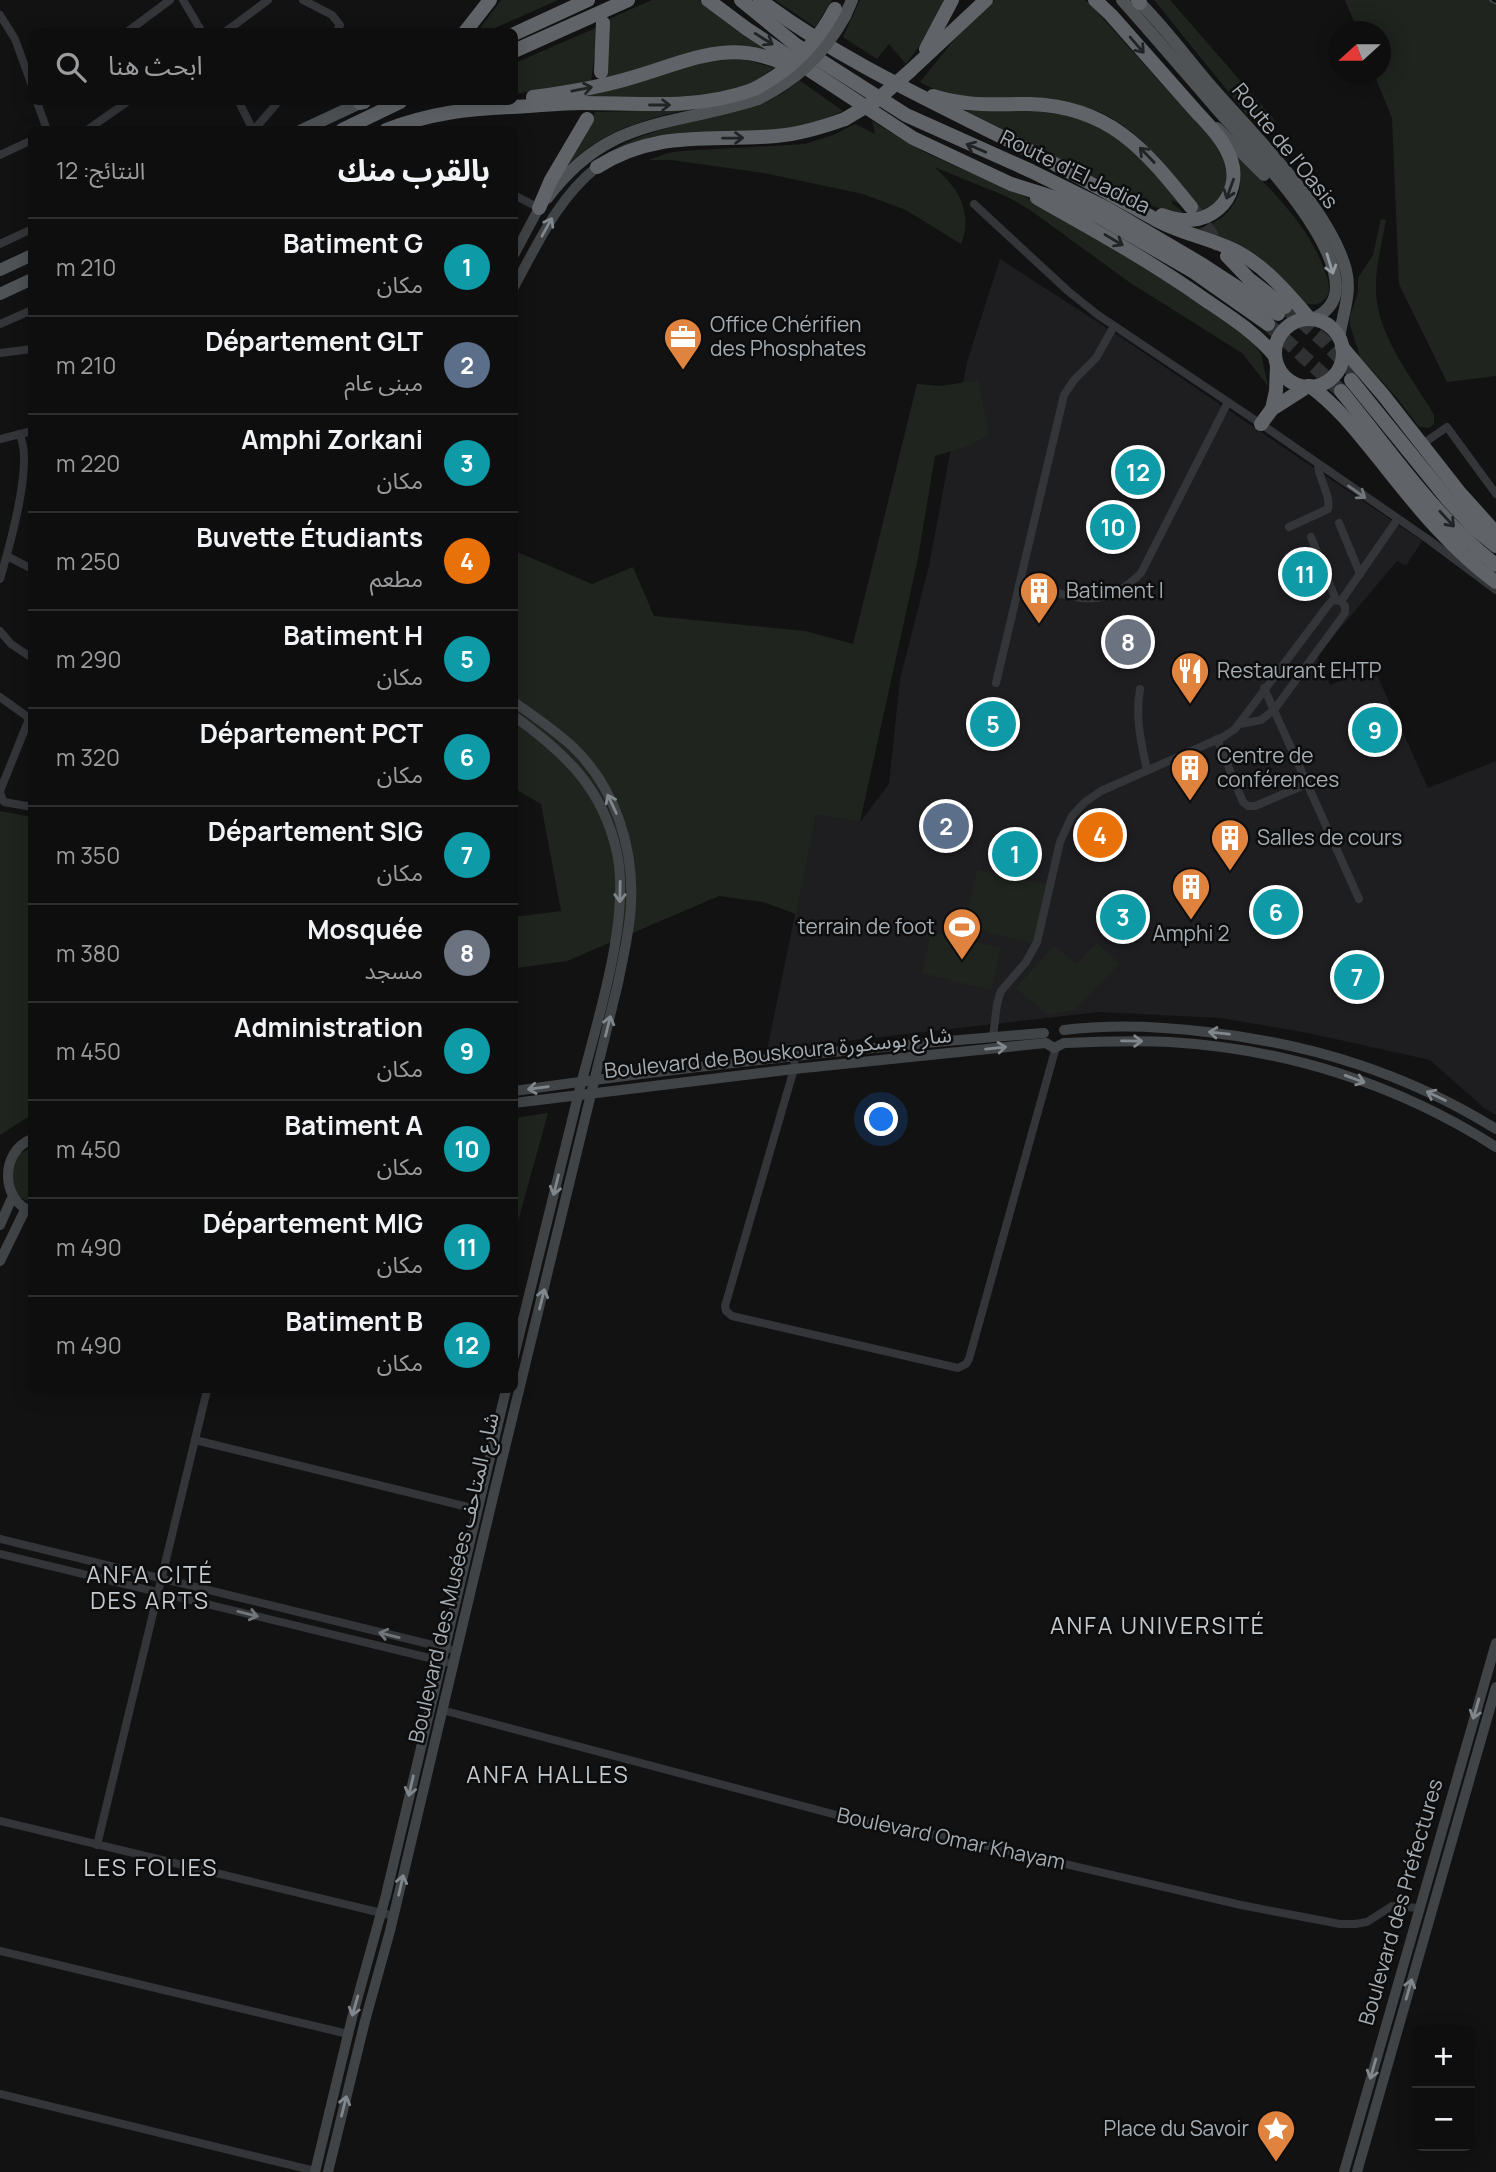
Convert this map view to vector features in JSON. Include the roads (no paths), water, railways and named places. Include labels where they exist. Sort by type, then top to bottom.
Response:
[{"type":"highway","points":[[468,28],[490,0]]},
{"type":"highway","points":[[518,32],[588,0]]},
{"type":"highway","points":[[518,49],[628,0]]},
{"type":"highway","points":[[708,0],[747,29],[847,85]]},
{"type":"highway","points":[[741,0],[847,85]]},
{"type":"highway","points":[[760,0],[811,36],[870,71],[1169,226],[1229,247],[1253,261],[1311,319]]},
{"type":"highway","points":[[914,67],[936,34],[952,0]]},
{"type":"highway","points":[[597,167],[626,151],[664,140],[779,136],[812,130],[845,119],[877,100],[986,0]]},
{"type":"highway","points":[[1095,0],[1213,130],[1228,153],[1234,177],[1224,202],[1212,214],[1194,220],[1166,217],[1126,202]]},
{"type":"highway","points":[[399,126],[439,114],[494,106],[580,103],[692,104],[755,94],[806,52],[840,8]]},
{"type":"highway","points":[[601,72],[603,23]]},
{"type":"highway","points":[[518,99],[607,84],[691,58],[724,52],[747,53],[772,59],[847,85]]},
{"type":"highway","points":[[870,71],[934,96],[962,103],[991,106],[1045,105],[1096,117],[1123,133],[1146,153],[1191,207]]},
{"type":"highway","name":"Route d'El Jadida","points":[[847,85],[914,138],[1011,184],[1062,200],[1147,243],[1194,272],[1277,315]]},
{"type":"highway","name":"Route d'El Jadida","points":[[847,85],[924,125],[1031,171],[1108,209],[1203,265],[1277,315]]},
{"type":"highway","points":[[350,126],[394,105]]},
{"type":"highway","points":[[540,208],[551,180],[587,119]]},
{"type":"highway","points":[[1011,184],[1156,266],[1262,341],[1286,378],[1309,386],[1325,397],[1346,418],[1459,552],[1496,582]]},
{"type":"highway","points":[[1227,256],[1277,315]]},
{"type":"highway","points":[[1272,409],[1277,382],[1277,342],[1284,330],[1296,322],[1311,319],[1325,323],[1460,494],[1496,533]]},
{"type":"highway","points":[[1261,424],[1272,409],[1309,386],[1324,383],[1335,374],[1341,362],[1341,343]]},
{"type":"highway","points":[[1496,546],[1474,528],[1433,480],[1396,421],[1349,382],[1438,510],[1462,536],[1496,565]]},
{"type":"main road","points":[[840,8],[852,0]]},
{"type":"main road","name":"Route de l'Oasis","points":[[1122,0],[1254,151],[1297,205],[1322,242],[1331,263],[1336,285],[1335,296],[1322,314],[1311,319]]},
{"type":"main road","name":"Route de l'Oasis","points":[[1138,1],[1293,182],[1333,239],[1345,268],[1348,285],[1341,343]]},
{"type":"main road","points":[[1180,91],[1297,205]]},
{"type":"main road","points":[[540,208],[580,160],[611,139],[755,94]]},
{"type":"main road","points":[[311,126],[356,105]]},
{"type":"main road","points":[[0,270],[28,257]]},
{"type":"main road","points":[[0,294],[28,281]]},
{"type":"street","points":[[132,28],[170,0]]},
{"type":"street","points":[[183,0],[200,28]]},
{"type":"street","points":[[230,28],[268,0]]},
{"type":"street","points":[[303,0],[337,18],[338,28]]},
{"type":"street","points":[[0,15],[15,39],[28,75]]},
{"type":"street","points":[[38,105],[46,126]]},
{"type":"street","points":[[93,126],[123,105]]},
{"type":"street","points":[[241,105],[252,126]]},
{"type":"street","points":[[257,126],[275,105]]},
{"type":"street","points":[[0,155],[28,142]]},
{"type":"street","points":[[518,280],[555,212],[575,187],[597,167]]},
{"type":"street","points":[[518,197],[540,208],[518,248]]},
{"type":"street","points":[[974,204],[1068,291],[1114,326],[1429,540],[1496,590]]},
{"type":"street","points":[[0,244],[28,231]]},
{"type":"street","points":[[0,324],[28,312]]},
{"type":"street","points":[[996,682],[1064,395],[1073,380],[1096,358],[1114,326]]},
{"type":"street","points":[[0,353],[28,350]]},
{"type":"street","points":[[1019,585],[1094,599],[1115,594],[1129,585],[1141,573],[1228,402]]},
{"type":"street","points":[[1421,445],[1447,427],[1496,495]]},
{"type":"street","points":[[0,439],[28,432]]},
{"type":"street","points":[[0,579],[24,471],[23,441],[19,434]]},
{"type":"street","points":[[1289,527],[1328,509],[1329,502],[1321,483],[1318,465]]},
{"type":"street","points":[[1240,724],[1264,688],[1329,604],[1339,601],[1360,574],[1397,520]]},
{"type":"street","points":[[1339,523],[1360,574]]},
{"type":"street","points":[[993,1037],[999,997],[1010,979],[1031,956],[1037,942],[1060,842],[1067,824],[1078,808],[1093,796],[1217,739],[1240,724],[1261,720],[1274,709],[1345,613],[1345,607],[1339,601],[1311,537]]},
{"type":"street","points":[[6,556],[28,567]]},
{"type":"street","points":[[0,631],[11,644],[28,655]]},
{"type":"street","points":[[1264,688],[1359,899]]},
{"type":"street","points":[[1140,689],[1138,721],[1147,770]]},
{"type":"street","points":[[0,697],[28,718]]},
{"type":"street","name":"Boulevard des Musées شارع المتاحف","points":[[328,2172],[394,1916],[592,1093],[618,983],[631,907],[632,878],[628,849],[616,812],[593,771],[575,749],[518,705]]},
{"type":"street","points":[[518,719],[548,740],[568,758],[585,779],[604,815],[617,853],[620,880],[620,907],[607,979],[518,1329]]},
{"type":"street","points":[[28,725],[0,792],[4,802],[28,806]]},
{"type":"street","points":[[1217,739],[1242,799],[1248,806],[1255,806],[1307,783]]},
{"type":"street","points":[[795,1056],[794,1069],[725,1306],[726,1311],[730,1315],[958,1368],[969,1359],[1053,1041],[1051,1026],[1058,1026],[1065,1037],[1053,1041]]},
{"type":"street","points":[[1063,1030],[1175,1028],[1286,1043],[1387,1074],[1456,1106],[1496,1129]]},
{"type":"street","name":"Boulevard de Bouskoura شارع بوسكورة","points":[[518,1090],[795,1056],[993,1037],[1053,1041],[1172,1042],[1233,1049],[1310,1064],[1371,1084],[1418,1104],[1496,1147]]},
{"type":"street","name":"Boulevard de Bouskoura شارع بوسكورة","points":[[518,1102],[1053,1041]]},
{"type":"street","points":[[0,1261],[28,1211],[11,1200],[2,1186],[3,1160],[13,1148],[28,1141]]},
{"type":"street","points":[[0,1226],[11,1200]]},
{"type":"street","points":[[518,1333],[533,1337]]},
{"type":"street","points":[[97,1845],[206,1393]]},
{"type":"street","name":"Boulevard des Musées شارع المتاحف","points":[[315,2171],[381,1913],[505,1393]]},
{"type":"street","points":[[195,1440],[476,1509]]},
{"type":"street","points":[[0,1539],[456,1651]]},
{"type":"street","points":[[0,1554],[453,1664]]},
{"type":"street","name":"Boulevard des Préfectures","points":[[1344,2172],[1496,1643]]},
{"type":"street","name":"Boulevard des Préfectures","points":[[1357,2172],[1496,1687]]},
{"type":"street","name":"Boulevard Omar Khayam","points":[[442,1710],[904,1833],[934,1834],[964,1840],[1250,1908],[1348,1924],[1367,1922],[1392,1906],[1418,1912]]},
{"type":"street","points":[[0,1821],[394,1916]]},
{"type":"street","points":[[1418,1912],[1429,1919]]},
{"type":"street","points":[[0,1951],[348,2034]]},
{"type":"street","points":[[0,2094],[315,2171]]},
{"type":"tunnel","points":[[1193,209],[1220,247]]},
{"type":"tunnel","points":[[1285,307],[1325,342],[1357,376]]},
{"type":"tunnel","points":[[1268,324],[1341,391]]},
{"type":"railway","points":[[1492,0],[1496,2]]},
{"type":"place","name":"Office Chérifien des Phosphates","points":[[683,371]]},
{"type":"place","name":"Batiment B","points":[[1138,472]]},
{"type":"place","name":"Batiment A","points":[[1113,527]]},
{"type":"place","name":"Département MIG","points":[[1305,574]]},
{"type":"place","name":"Batiment I","points":[[1039,625]]},
{"type":"place","name":"Mosquée","points":[[1128,642]]},
{"type":"place","name":"Restaurant EHTP","points":[[1190,705]]},
{"type":"place","name":"Batiment H","points":[[993,724]]},
{"type":"place","name":"Administration","points":[[1375,730]]},
{"type":"place","name":"Centre de conférences","points":[[1190,802]]},
{"type":"place","name":"Département GLT","points":[[946,826]]},
{"type":"place","name":"Buvette Étudiants","points":[[1100,835]]},
{"type":"place","name":"Batiment G","points":[[1015,854]]},
{"type":"place","name":"Salles de cours","points":[[1230,872]]},
{"type":"place","name":"Département PCT","points":[[1276,912]]},
{"type":"place","name":"Amphi Zorkani","points":[[1123,917]]},
{"type":"place","name":"Amphi 2","points":[[1191,921]]},
{"type":"place","name":"terrain de foot","points":[[962,961]]},
{"type":"place","name":"Département SIG","points":[[1357,977]]},
{"type":"place","name":"Place du Savoir","points":[[1276,2163]]},
{"type":"district","name":"ANFA CITÉ DES ARTS","points":[[150,1588]]},
{"type":"district","name":"ANFA UNIVERSITÉ","points":[[1158,1626]]},
{"type":"district","name":"ANFA HALLES","points":[[548,1775]]},
{"type":"district","name":"LES FOLIES","points":[[151,1868]]}]
